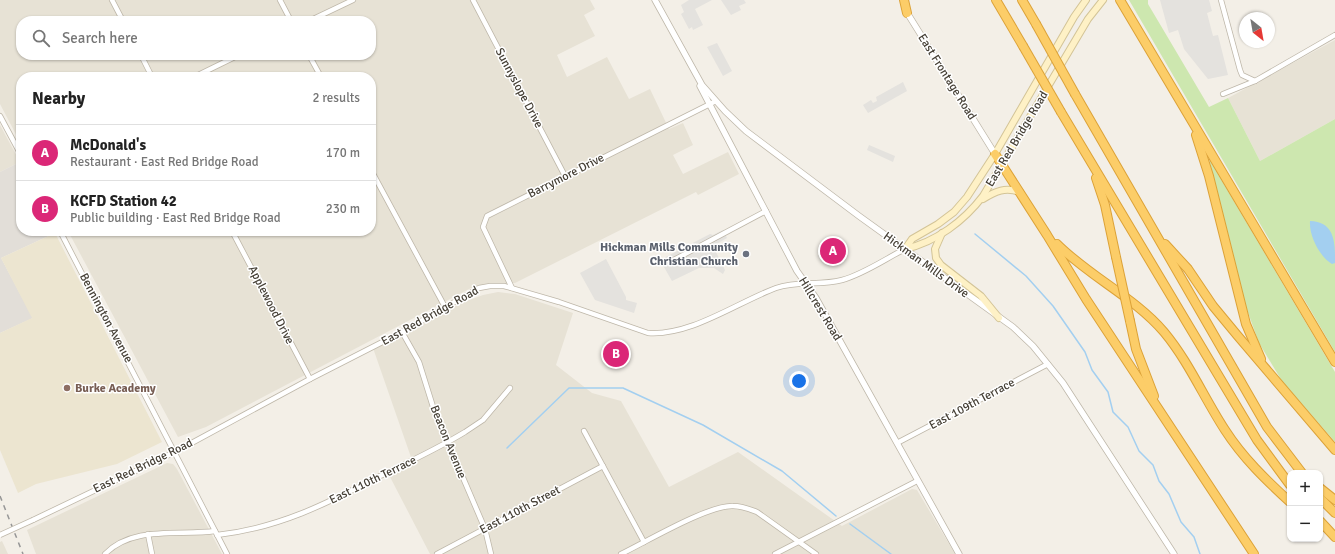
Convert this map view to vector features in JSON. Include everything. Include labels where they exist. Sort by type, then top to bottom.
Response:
[{"type":"highway","points":[[903,0],[907,13]]},
{"type":"highway","points":[[996,0],[1092,166],[1258,440],[1287,481]]},
{"type":"highway","points":[[1022,0],[1267,427],[1300,470]]},
{"type":"highway","points":[[1120,0],[1335,362]]},
{"type":"highway","points":[[1187,112],[1201,148],[1209,176],[1246,324],[1263,366]]},
{"type":"highway","points":[[995,154],[1086,299],[1254,554]]},
{"type":"highway","points":[[1092,166],[1105,204],[1136,349],[1159,409]]},
{"type":"highway","points":[[1047,235],[1078,263],[1134,303],[1155,322],[1178,350],[1224,430],[1241,453],[1287,499]]},
{"type":"highway","points":[[1156,235],[1188,269],[1213,306],[1335,450]]},
{"type":"highway","points":[[1323,490],[1335,500]]},
{"type":"highway","points":[[1323,501],[1335,513]]},
{"type":"highway","points":[[1323,524],[1332,535]]},
{"type":"highway","points":[[1323,529],[1332,535]]},
{"type":"main road","name":"East Red Bridge Road","points":[[905,249],[912,239],[938,224],[954,212],[967,197],[995,154],[1074,17],[1086,0]]},
{"type":"main road","name":"East Red Bridge Road","points":[[905,249],[916,246],[944,231],[966,215],[978,202],[1003,166],[1080,31],[1103,0]]},
{"type":"main road","points":[[978,202],[1002,189],[1010,189],[1020,192]]},
{"type":"main road","points":[[944,231],[938,239],[935,249],[938,262],[982,296],[999,318]]},
{"type":"street","points":[[112,0],[120,16]]},
{"type":"street","points":[[280,0],[288,16]]},
{"type":"street","points":[[319,16],[353,0]]},
{"type":"street","name":"Sunnyslope Drive","points":[[473,0],[565,176]]},
{"type":"street","name":"Hickman Mills Drive","points":[[655,0],[687,60],[702,84],[716,101],[751,135],[999,318],[1033,346],[1063,382],[1174,554]]},
{"type":"street","points":[[1221,0],[1242,75],[1254,81]]},
{"type":"street","name":"East Frontage Road","points":[[907,13],[995,154]]},
{"type":"street","points":[[1223,94],[1254,81],[1335,35]]},
{"type":"street","points":[[144,60],[150,72]]},
{"type":"street","points":[[204,72],[229,60]]},
{"type":"street","points":[[312,60],[318,72]]},
{"type":"street","name":"Hillcrest Road","points":[[687,60],[798,271],[816,298],[959,554]]},
{"type":"street","name":"Barrymore Drive","points":[[512,288],[483,227],[487,216],[716,101]]},
{"type":"street","points":[[0,116],[16,146]]},
{"type":"street","points":[[376,179],[444,307]]},
{"type":"street","points":[[670,262],[766,211]]},
{"type":"street","name":"Bennington Avenue","points":[[63,236],[227,554]]},
{"type":"street","name":"Applewood Drive","points":[[235,236],[310,379]]},
{"type":"street","name":"East Red Bridge Road","points":[[0,535],[174,452],[310,379],[402,332],[479,288],[504,286],[512,288],[559,302],[648,333],[662,334],[706,320],[775,288],[805,282],[831,282],[842,280],[853,276],[905,249]]},
{"type":"street","name":"Beacon Avenue","points":[[402,332],[419,362],[434,410],[485,529],[491,554]]},
{"type":"street","name":"East 109th Terrace","points":[[897,444],[1048,364]]},
{"type":"street","name":"East 110th Terrace","points":[[105,554],[129,538],[148,534],[216,533],[261,528],[299,515],[448,443],[483,420],[510,388]]},
{"type":"street","points":[[584,431],[644,542]]},
{"type":"street","name":"East 110th Street","points":[[437,554],[602,466]]},
{"type":"street","points":[[775,554],[917,481]]},
{"type":"street","points":[[621,554],[719,508],[733,506],[757,512],[816,554]]},
{"type":"street","points":[[148,534],[152,554]]},
{"type":"shaded area","points":[[0,0],[590,0],[595,9],[584,15],[595,36],[557,55],[567,77],[607,57],[629,99],[650,89],[669,129],[683,123],[693,145],[673,155],[683,174],[728,152],[739,174],[698,195],[696,192],[515,283],[489,283],[471,288],[206,427],[178,437],[71,236],[376,236],[376,72],[16,72],[16,134],[0,104]]},
{"type":"shaded area","points":[[689,0],[712,0],[695,9],[703,25],[693,30],[692,27],[689,29],[681,14],[684,12],[681,5]]},
{"type":"shaded area","points":[[721,0],[744,0],[746,3],[739,6],[741,10],[731,15]]},
{"type":"shaded area","points":[[1160,0],[1209,0],[1212,11],[1207,13],[1213,36],[1218,35],[1228,75],[1208,79],[1184,49],[1178,30],[1169,33]]},
{"type":"shaded area","points":[[1335,40],[1335,119],[1260,161],[1228,98]]},
{"type":"shaded area","points":[[717,43],[732,71],[723,76],[707,47]]},
{"type":"shaded area","points":[[903,82],[907,91],[868,113],[863,105],[871,100],[873,103],[877,101],[876,97]]},
{"type":"shaded area","points":[[0,125],[16,155],[16,164],[0,172]]},
{"type":"shaded area","points":[[869,145],[895,156],[893,162],[867,150]]},
{"type":"shaded area","points":[[16,164],[16,236],[49,236],[1,258],[33,318],[0,333],[0,172]]},
{"type":"shaded area","points":[[723,230],[727,238],[713,246],[725,270],[723,274],[714,268],[699,268],[672,281],[660,260],[710,234],[713,235]]},
{"type":"shaded area","name":"Burke Academy","points":[[49,236],[57,236],[162,442],[117,464],[36,484],[18,493],[0,450],[0,333],[32,318],[1,258]]},
{"type":"shaded area","points":[[606,259],[626,297],[626,300],[637,303],[634,313],[595,300],[580,273]]},
{"type":"shaded area","points":[[498,292],[515,294],[573,313],[556,365],[592,393],[621,401],[669,487],[738,452],[842,526],[912,489],[917,490],[955,554],[430,554],[389,475],[413,463],[373,348],[464,302],[483,295]]},
{"type":"shaded area","points":[[167,463],[173,464],[177,469],[222,554],[36,554],[27,530]]},
{"type":"shaded area","points":[[2,541],[8,554],[0,554],[0,542]]},
{"type":"green space","points":[[1129,0],[1148,0],[1148,4],[1209,107],[1228,98],[1260,161],[1335,119],[1335,352]]},
{"type":"green space","points":[[1209,159],[1335,372],[1335,442],[1282,381],[1259,343],[1246,307]]},
{"type":"water","points":[[1310,221],[1318,222],[1324,225],[1332,234],[1335,248],[1335,263],[1332,264],[1319,251],[1311,233]]},
{"type":"waterway","points":[[975,234],[1026,276],[1053,306],[1085,352],[1092,370],[1108,392],[1113,412],[1128,427],[1139,451],[1153,465],[1159,481],[1169,494],[1181,522],[1194,537],[1200,554]]},
{"type":"waterway","points":[[507,448],[569,388],[623,388],[703,425],[782,471],[836,516]]},
{"type":"waterway","points":[[850,524],[891,554]]},
{"type":"railway","points":[[0,496],[23,554]]},
{"type":"place","name":"McDonald's","points":[[833,251]]},
{"type":"place","name":"Hickman Mills Community Christian Church","points":[[746,254]]},
{"type":"place","name":"KCFD Station 42","points":[[616,354]]},
{"type":"place","name":"Burke Academy","points":[[67,388]]}]
